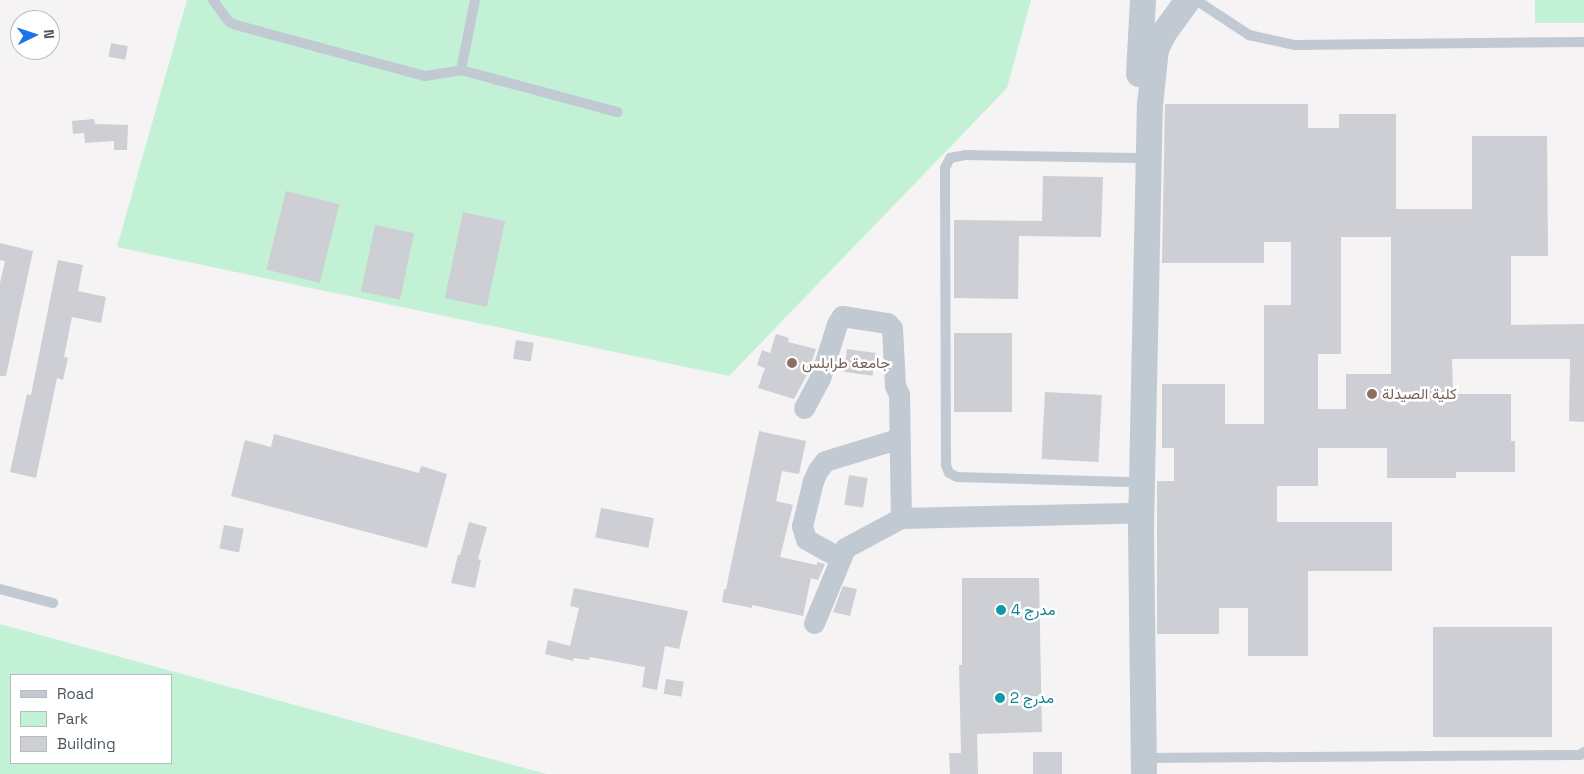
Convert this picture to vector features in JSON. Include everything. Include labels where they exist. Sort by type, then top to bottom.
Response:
[{"type":"street","points":[[1138,769],[1127,513],[1136,158],[1143,0]]},
{"type":"street","points":[[1138,769],[1150,105],[1156,49],[1164,33],[1188,0]]},
{"type":"street","points":[[804,408],[820,378],[837,324],[842,316],[887,323],[892,328],[895,386],[899,394],[901,518]]},
{"type":"street","points":[[840,558],[806,539],[802,526],[813,481],[818,470],[825,461],[900,438]]},
{"type":"street","points":[[814,623],[845,548],[901,518],[1127,513]]},
{"type":"lane","points":[[213,0],[229,22],[236,25],[425,76],[461,70],[617,112]]},
{"type":"lane","points":[[461,70],[475,0]]},
{"type":"lane","points":[[1196,0],[1249,35],[1294,45],[1584,42]]},
{"type":"lane","points":[[1128,482],[957,477],[949,473],[946,465],[945,168],[950,158],[965,155],[1136,158]]},
{"type":"lane","points":[[0,589],[53,603]]},
{"type":"lane","points":[[1138,769],[1580,754],[1584,752]]},
{"type":"green space","points":[[187,0],[1031,0],[1007,88],[729,376],[117,247]]},
{"type":"green space","points":[[1535,0],[1584,0],[1584,23],[1535,23]]},
{"type":"green space","points":[[0,624],[546,774],[0,774]]},
{"type":"building","points":[[111,43],[128,46],[125,60],[109,57]]},
{"type":"building","name":"كلية الصيدلة","points":[[1165,104],[1308,104],[1308,128],[1339,128],[1339,114],[1396,114],[1396,209],[1472,209],[1472,136],[1547,136],[1548,256],[1511,256],[1511,325],[1584,324],[1584,422],[1569,421],[1570,359],[1452,359],[1453,394],[1511,394],[1511,441],[1515,441],[1515,472],[1456,472],[1456,478],[1387,478],[1387,448],[1318,448],[1318,486],[1277,486],[1277,522],[1392,522],[1392,571],[1308,571],[1308,656],[1248,656],[1248,608],[1219,608],[1219,634],[1157,634],[1157,481],[1174,481],[1174,448],[1162,448],[1162,384],[1225,384],[1225,424],[1264,424],[1264,305],[1291,305],[1291,242],[1264,242],[1264,263],[1162,263]],"holes":[[[1341,237],[1391,237],[1391,374],[1346,374],[1346,409],[1318,409],[1318,354],[1341,354]]]},
{"type":"building","points":[[94,119],[95,124],[128,125],[127,150],[114,150],[114,141],[85,143],[84,133],[73,134],[72,121]]},
{"type":"building","points":[[1043,176],[1103,177],[1101,237],[1019,236],[1018,299],[954,298],[954,220],[1042,221]]},
{"type":"building","points":[[286,191],[339,204],[320,283],[266,270]]},
{"type":"building","points":[[463,212],[505,221],[487,307],[445,298]]},
{"type":"building","points":[[375,225],[414,233],[400,300],[361,292]]},
{"type":"building","points":[[0,243],[33,251],[6,376],[0,376],[0,283],[5,261],[0,260]]},
{"type":"building","points":[[58,260],[83,265],[78,291],[106,297],[101,323],[72,317],[64,357],[68,358],[63,380],[57,378],[36,478],[10,472],[27,394],[31,395]]},
{"type":"building","points":[[954,333],[1012,333],[1012,412],[954,412]]},
{"type":"building","points":[[776,334],[789,338],[788,342],[816,349],[808,373],[794,399],[758,388],[765,368],[757,365],[762,350],[770,353]]},
{"type":"building","points":[[516,340],[534,343],[531,362],[513,359]]},
{"type":"building","points":[[847,349],[876,353],[873,376],[844,372]]},
{"type":"building","points":[[1045,392],[1102,395],[1098,462],[1041,459]]},
{"type":"building","points":[[759,431],[806,441],[799,474],[782,471],[776,501],[793,505],[780,557],[817,565],[817,562],[825,564],[818,580],[811,578],[803,616],[752,605],[752,608],[722,602]]},
{"type":"building","points":[[274,434],[419,473],[421,466],[447,474],[427,548],[231,496],[245,440],[271,447]]},
{"type":"building","points":[[849,475],[868,478],[863,508],[844,505]]},
{"type":"building","points":[[601,508],[654,518],[648,548],[595,537]]},
{"type":"building","points":[[469,522],[487,527],[478,559],[481,560],[475,588],[451,583]]},
{"type":"building","points":[[224,525],[244,529],[239,552],[219,549]]},
{"type":"building","points":[[962,578],[1039,578],[1042,732],[977,734],[978,774],[950,774],[949,753],[961,753],[959,665],[962,665]]},
{"type":"building","points":[[843,586],[857,589],[850,616],[833,612]]},
{"type":"building","points":[[574,588],[688,611],[679,649],[665,646],[657,690],[642,687],[645,667],[590,657],[589,660],[574,658],[573,661],[545,654],[548,640],[570,646],[579,608],[570,606]]},
{"type":"building","points":[[1433,627],[1552,627],[1552,737],[1433,737]]},
{"type":"building","points":[[666,679],[684,682],[681,697],[664,694]]},
{"type":"building","points":[[1033,752],[1062,752],[1062,774],[1033,774]]},
{"type":"place","name":"جامعة طرابلس","points":[[792,363]]},
{"type":"place","name":"كلية الصيدلة","points":[[1372,394]]},
{"type":"place","name":"مدرج 4","points":[[1001,610]]},
{"type":"place","name":"مدرج 2","points":[[1000,698]]}]
